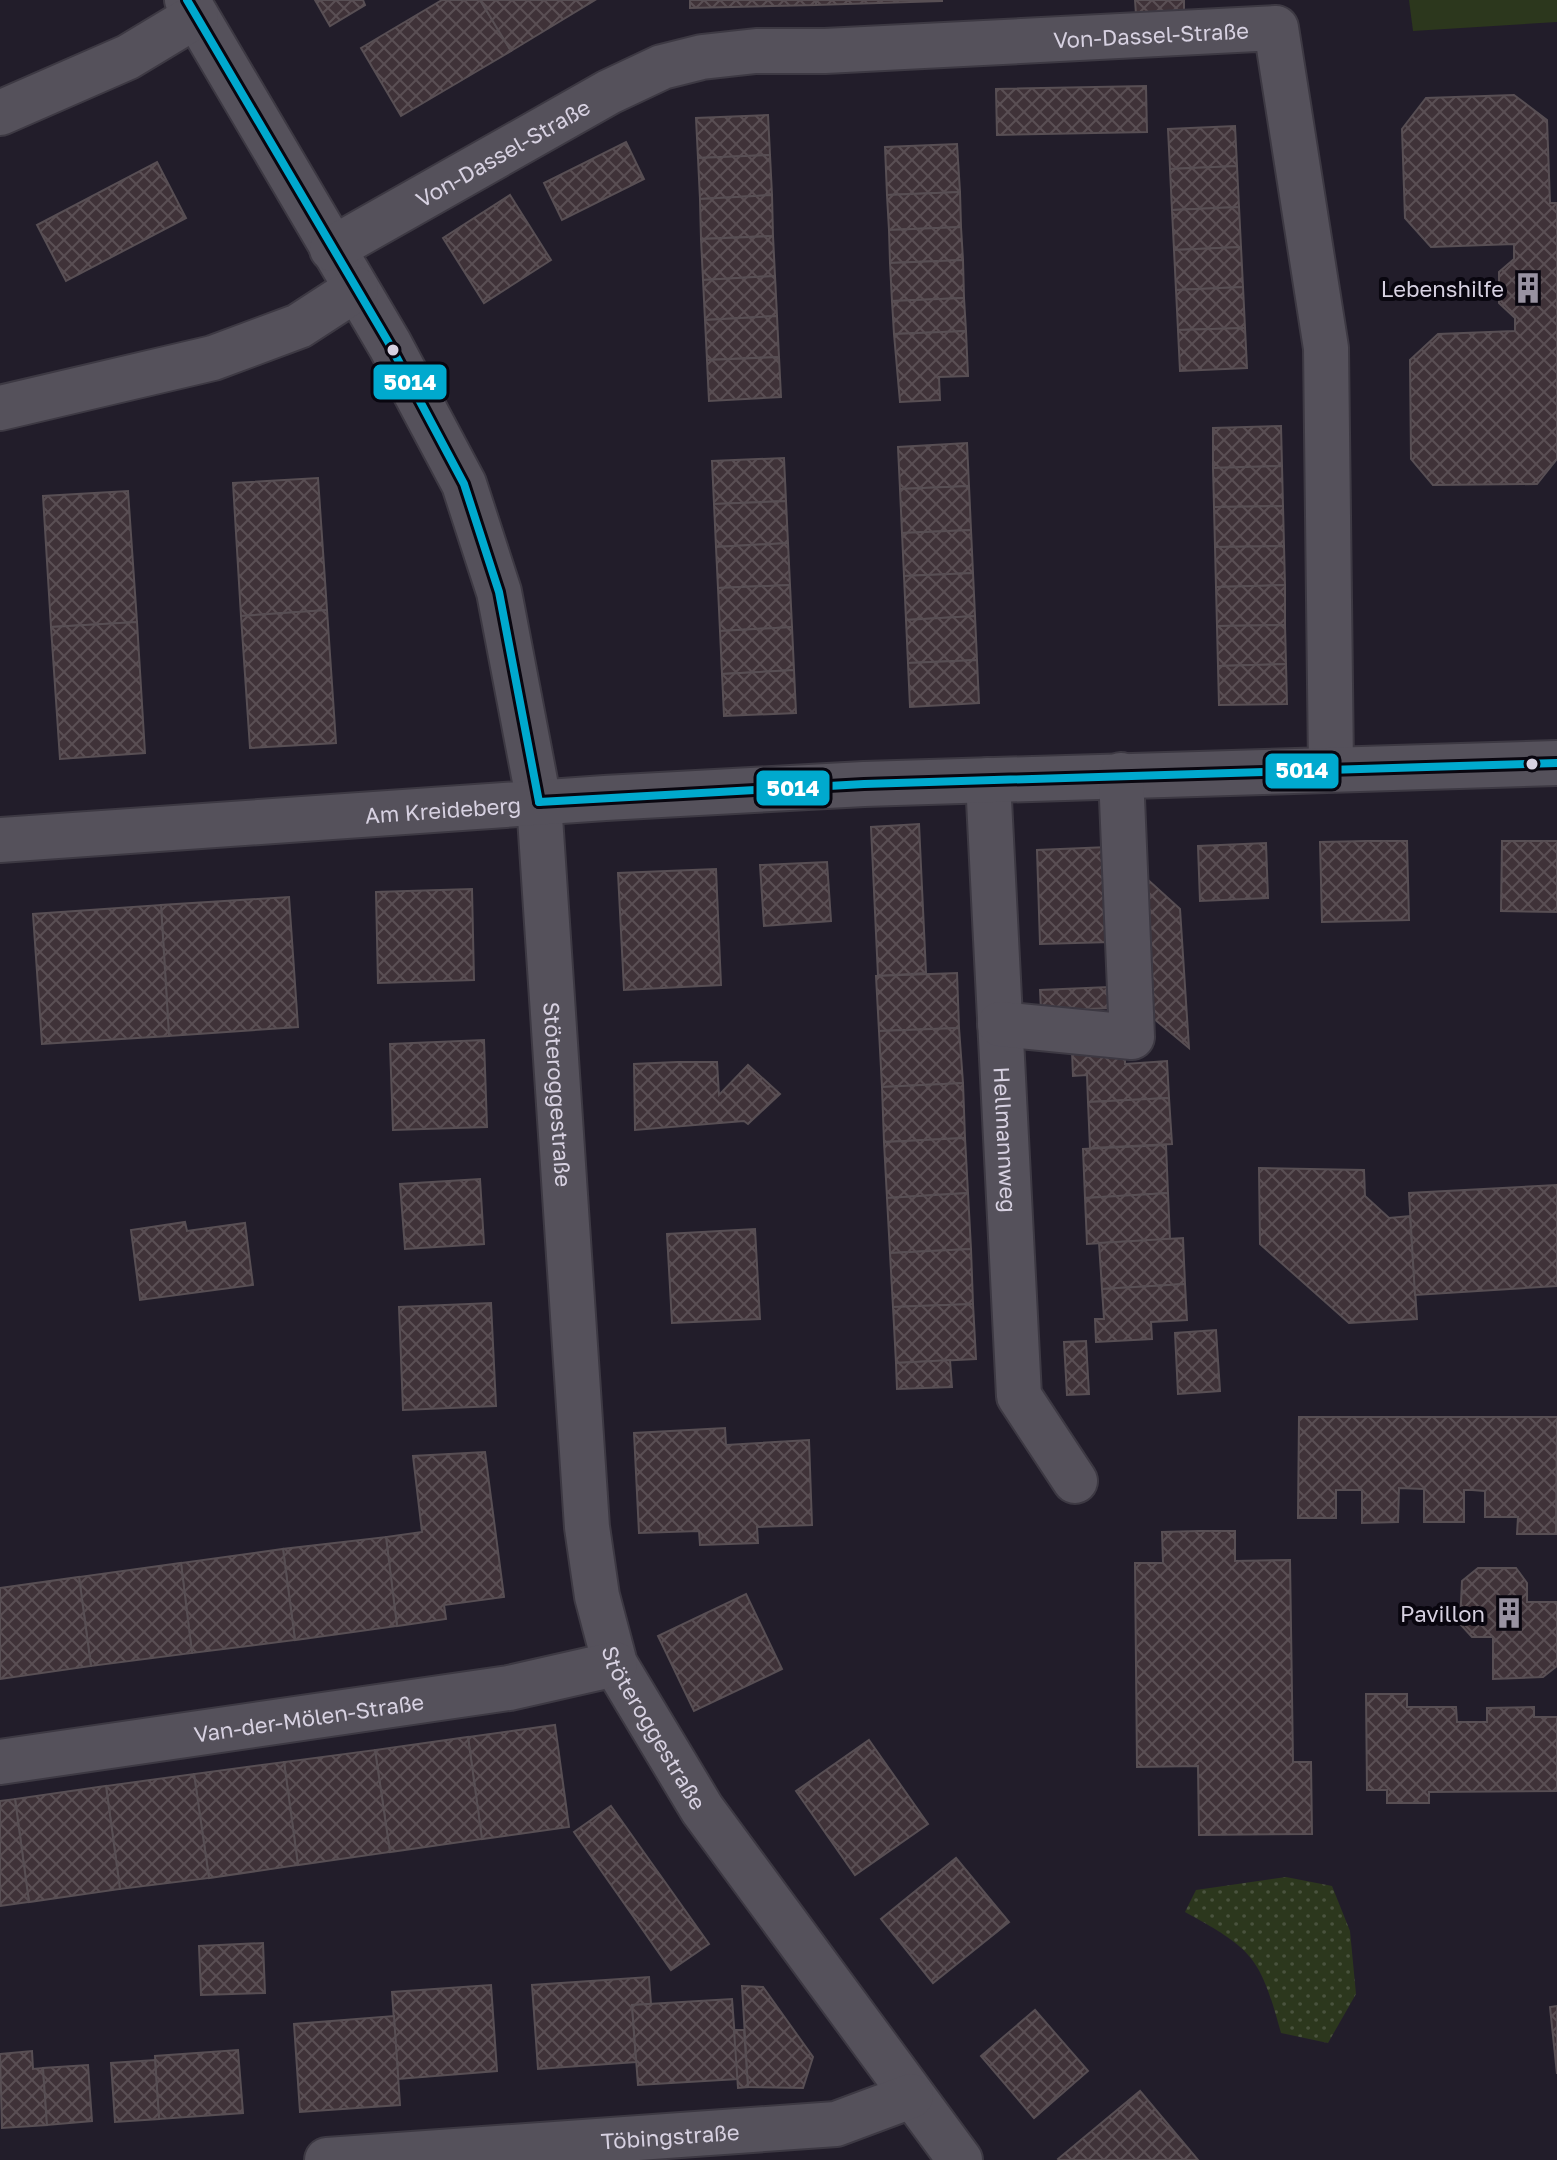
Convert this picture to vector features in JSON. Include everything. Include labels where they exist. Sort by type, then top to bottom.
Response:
[{"type":"street","points":[[0,113],[128,57],[191,8]]},
{"type":"street","name":"Stöteroggestraße","points":[[191,8],[390,345],[464,484],[499,592],[539,802],[587,1527],[597,1596],[615,1664],[702,1809],[960,2160]]},
{"type":"street","name":"Von-Dassel-Straße","points":[[332,249],[609,92],[662,67],[702,57],[756,51],[825,51],[1276,28],[1326,348],[1331,768]]},
{"type":"street","points":[[0,408],[213,358],[299,326],[356,289]]},
{"type":"street","name":"Am Kreideberg","points":[[0,840],[539,802],[988,780],[1557,763]]},
{"type":"street","points":[[1000,1024],[1132,1037],[1121,775]]},
{"type":"street","name":"Hellmannweg","points":[[988,780],[1019,1396],[1075,1481]]},
{"type":"street","name":"Van-der-Mölen-Straße","points":[[0,1762],[509,1688],[615,1664]]},
{"type":"street","name":"Töbingstraße","points":[[327,2160],[836,2124],[911,2096]]},
{"type":"green space","points":[[1409,0],[1557,0],[1557,22],[1413,31]]},
{"type":"green space","points":[[1286,1877],[1332,1886],[1350,1931],[1356,1994],[1328,2043],[1281,2033],[1267,1987],[1251,1958],[1226,1936],[1185,1912],[1196,1890]]},
{"type":"building","points":[[315,0],[363,0],[365,5],[330,26]]},
{"type":"building","points":[[442,0],[480,0],[511,51],[401,116],[361,48]]},
{"type":"building","points":[[480,0],[595,0],[511,51]]},
{"type":"building","points":[[690,0],[816,0],[816,5],[690,8]]},
{"type":"building","points":[[816,0],[942,0],[942,1],[816,5]]},
{"type":"building","points":[[1135,0],[1184,0],[1184,11],[1136,14]]},
{"type":"building","points":[[1146,86],[1147,132],[997,135],[996,89]]},
{"type":"building","name":"Lebenshilfe","points":[[1514,95],[1547,120],[1550,203],[1557,203],[1557,459],[1537,484],[1433,485],[1411,459],[1410,360],[1438,334],[1515,331],[1515,318],[1499,303],[1499,272],[1514,259],[1514,244],[1431,247],[1405,218],[1402,129],[1426,98]]},
{"type":"building","points":[[768,115],[770,155],[698,158],[696,118]]},
{"type":"building","points":[[1235,126],[1237,166],[1170,169],[1168,129]]},
{"type":"building","points":[[626,142],[644,179],[562,220],[544,183]]},
{"type":"building","points":[[957,144],[960,192],[887,195],[885,147]]},
{"type":"building","points":[[770,155],[772,195],[700,199],[698,158]]},
{"type":"building","points":[[157,162],[186,218],[66,281],[37,225]]},
{"type":"building","points":[[1237,166],[1239,207],[1172,210],[1170,169]]},
{"type":"building","points":[[960,192],[961,227],[889,230],[887,195]]},
{"type":"building","points":[[510,195],[551,260],[484,303],[443,238]]},
{"type":"building","points":[[772,195],[773,236],[701,239],[700,199]]},
{"type":"building","points":[[1239,207],[1241,247],[1174,250],[1172,210]]},
{"type":"building","points":[[961,227],[963,260],[890,263],[889,230]]},
{"type":"building","points":[[773,236],[775,276],[703,280],[701,239]]},
{"type":"building","points":[[1241,247],[1243,287],[1176,290],[1174,250]]},
{"type":"building","points":[[963,260],[964,298],[892,301],[890,263]]},
{"type":"building","points":[[775,276],[777,316],[705,320],[703,280]]},
{"type":"building","points":[[1243,287],[1245,328],[1178,330],[1176,290]]},
{"type":"building","points":[[964,298],[966,331],[894,334],[892,301]]},
{"type":"building","points":[[777,316],[779,357],[707,360],[705,320]]},
{"type":"building","points":[[1245,328],[1247,368],[1180,371],[1178,330]]},
{"type":"building","points":[[966,331],[968,376],[939,377],[940,400],[900,402],[894,334]]},
{"type":"building","points":[[779,357],[781,397],[709,401],[707,360]]},
{"type":"building","points":[[1281,426],[1282,466],[1213,468],[1213,428]]},
{"type":"building","points":[[967,443],[969,486],[900,489],[898,447]]},
{"type":"building","points":[[784,458],[786,501],[714,504],[712,461]]},
{"type":"building","points":[[1282,466],[1283,506],[1214,507],[1213,468]]},
{"type":"building","points":[[318,478],[327,610],[241,616],[233,483]]},
{"type":"building","points":[[969,486],[971,530],[902,533],[900,489]]},
{"type":"building","points":[[128,491],[137,622],[51,627],[43,496]]},
{"type":"building","points":[[786,501],[788,543],[716,547],[714,504]]},
{"type":"building","points":[[1283,506],[1284,546],[1215,547],[1214,507]]},
{"type":"building","points":[[971,530],[973,573],[904,576],[902,533]]},
{"type":"building","points":[[788,543],[790,585],[718,588],[716,547]]},
{"type":"building","points":[[1284,546],[1285,585],[1216,587],[1215,547]]},
{"type":"building","points":[[973,573],[975,616],[906,620],[904,576]]},
{"type":"building","points":[[790,585],[792,627],[720,631],[718,588]]},
{"type":"building","points":[[1285,585],[1285,625],[1217,626],[1216,587]]},
{"type":"building","points":[[327,610],[336,743],[250,748],[241,616]]},
{"type":"building","points":[[975,616],[977,660],[908,663],[906,620]]},
{"type":"building","points":[[137,622],[145,753],[60,759],[51,627]]},
{"type":"building","points":[[1285,625],[1286,664],[1218,666],[1217,626]]},
{"type":"building","points":[[792,627],[794,670],[722,674],[720,631]]},
{"type":"building","points":[[977,660],[979,703],[910,707],[908,663]]},
{"type":"building","points":[[1286,664],[1287,704],[1219,705],[1218,666]]},
{"type":"building","points":[[794,670],[796,713],[724,716],[722,674]]},
{"type":"building","points":[[919,824],[926,973],[878,976],[871,827]]},
{"type":"building","points":[[1407,841],[1409,920],[1322,922],[1320,842]]},
{"type":"building","points":[[1502,841],[1557,841],[1557,912],[1501,911]]},
{"type":"building","points":[[1266,843],[1268,898],[1200,901],[1198,846]]},
{"type":"building","points":[[1108,847],[1111,942],[1040,944],[1037,850]]},
{"type":"building","points":[[827,862],[831,921],[764,926],[760,865]]},
{"type":"building","points":[[716,869],[721,985],[624,990],[618,873]]},
{"type":"building","points":[[1136,869],[1180,909],[1189,1048],[1147,1013]]},
{"type":"building","points":[[472,889],[474,980],[378,983],[376,892]]},
{"type":"building","points":[[289,897],[298,1027],[169,1036],[161,905]]},
{"type":"building","points":[[161,905],[169,1036],[42,1044],[33,914]]},
{"type":"building","points":[[957,973],[959,1028],[879,1031],[876,976]]},
{"type":"building","points":[[1109,987],[1110,1008],[1041,1011],[1040,990]]},
{"type":"building","points":[[959,1028],[963,1083],[882,1087],[879,1031]]},
{"type":"building","points":[[484,1040],[487,1127],[393,1130],[390,1044]]},
{"type":"building","points":[[1125,1048],[1125,1064],[1167,1061],[1169,1098],[1088,1102],[1087,1075],[1073,1076],[1072,1051]]},
{"type":"building","points":[[717,1062],[719,1095],[748,1065],[780,1094],[748,1124],[744,1121],[635,1130],[634,1064]]},
{"type":"building","points":[[963,1083],[965,1138],[884,1142],[882,1087]]},
{"type":"building","points":[[1169,1098],[1172,1144],[1090,1148],[1088,1102]]},
{"type":"building","points":[[965,1138],[968,1193],[887,1198],[884,1142]]},
{"type":"building","points":[[1166,1145],[1168,1193],[1085,1198],[1083,1149]]},
{"type":"building","points":[[1259,1168],[1364,1170],[1365,1196],[1389,1218],[1410,1216],[1417,1319],[1349,1323],[1260,1244]]},
{"type":"building","points":[[480,1179],[484,1244],[405,1249],[400,1184]]},
{"type":"building","points":[[1557,1185],[1557,1286],[1415,1295],[1409,1193]]},
{"type":"building","points":[[968,1193],[971,1249],[890,1253],[887,1198]]},
{"type":"building","points":[[1168,1193],[1170,1239],[1087,1244],[1085,1198]]},
{"type":"building","points":[[185,1222],[187,1231],[245,1223],[253,1285],[140,1300],[131,1230]]},
{"type":"building","points":[[755,1229],[760,1319],[672,1323],[667,1234]]},
{"type":"building","points":[[1183,1238],[1185,1284],[1102,1289],[1099,1243]]},
{"type":"building","points":[[971,1249],[973,1304],[893,1307],[890,1253]]},
{"type":"building","points":[[1185,1284],[1187,1320],[1151,1322],[1152,1339],[1096,1342],[1095,1319],[1104,1319],[1102,1289]]},
{"type":"building","points":[[491,1303],[496,1406],[403,1410],[399,1307]]},
{"type":"building","points":[[973,1304],[976,1359],[896,1363],[893,1307]]},
{"type":"building","points":[[1216,1330],[1220,1391],[1178,1394],[1175,1333]]},
{"type":"building","points":[[1086,1341],[1089,1394],[1067,1395],[1064,1342]]},
{"type":"building","points":[[950,1360],[952,1387],[897,1389],[896,1363]]},
{"type":"building","points":[[1299,1417],[1557,1417],[1556,1534],[1517,1534],[1518,1517],[1485,1517],[1485,1491],[1472,1490],[1464,1490],[1464,1522],[1424,1522],[1424,1489],[1399,1488],[1398,1522],[1362,1523],[1362,1490],[1336,1490],[1336,1518],[1298,1518]]},
{"type":"building","points":[[725,1428],[726,1445],[809,1440],[812,1525],[757,1527],[758,1543],[700,1545],[699,1531],[639,1533],[634,1433]]},
{"type":"building","points":[[485,1452],[504,1597],[444,1605],[446,1619],[397,1626],[386,1537],[422,1532],[413,1456]]},
{"type":"building","points":[[1235,1531],[1235,1561],[1290,1560],[1293,1762],[1311,1762],[1312,1834],[1199,1835],[1198,1766],[1137,1767],[1135,1563],[1163,1563],[1162,1532]]},
{"type":"building","points":[[386,1537],[397,1626],[295,1640],[283,1549]]},
{"type":"building","points":[[283,1549],[295,1640],[192,1653],[181,1563]]},
{"type":"building","points":[[181,1563],[192,1653],[91,1666],[79,1577]]},
{"type":"building","name":"Pavillon","points":[[1478,1568],[1516,1568],[1527,1583],[1527,1602],[1557,1602],[1557,1666],[1543,1677],[1493,1679],[1493,1637],[1472,1637],[1460,1624],[1462,1581]]},
{"type":"building","points":[[79,1577],[91,1666],[0,1679],[0,1588]]},
{"type":"building","points":[[746,1594],[782,1669],[694,1711],[658,1636]]},
{"type":"building","points":[[1366,1694],[1407,1694],[1407,1707],[1456,1707],[1457,1722],[1487,1722],[1487,1708],[1534,1707],[1534,1717],[1557,1717],[1557,1791],[1429,1792],[1429,1803],[1387,1803],[1387,1790],[1367,1790]]},
{"type":"building","points":[[555,1725],[569,1827],[482,1839],[468,1737]]},
{"type":"building","points":[[468,1737],[482,1839],[390,1852],[375,1750]]},
{"type":"building","points":[[869,1740],[928,1824],[855,1875],[796,1791]]},
{"type":"building","points":[[375,1750],[390,1852],[298,1865],[284,1762]]},
{"type":"building","points":[[284,1762],[298,1865],[209,1878],[194,1774]]},
{"type":"building","points":[[194,1774],[209,1878],[120,1889],[106,1786]]},
{"type":"building","points":[[106,1786],[120,1889],[29,1902],[15,1799]]},
{"type":"building","points":[[15,1799],[29,1902],[0,1906],[0,1801]]},
{"type":"building","points":[[611,1806],[709,1944],[671,1970],[574,1832]]},
{"type":"building","points":[[956,1858],[1009,1922],[933,1983],[881,1919]]},
{"type":"building","points":[[263,1943],[265,1993],[201,1995],[199,1946]]},
{"type":"building","points":[[649,1977],[651,2004],[632,2005],[636,2062],[538,2069],[532,1985]]},
{"type":"building","points":[[491,1985],[497,2071],[398,2079],[392,1992]]},
{"type":"building","points":[[742,1986],[763,1987],[813,2057],[803,2088],[748,2087]]},
{"type":"building","points":[[732,1999],[738,2079],[638,2085],[632,2005]]},
{"type":"building","points":[[1557,2006],[1557,2074],[1550,2007]]},
{"type":"building","points":[[1035,2010],[1088,2071],[1034,2118],[981,2056]]},
{"type":"building","points":[[394,2016],[400,2105],[300,2112],[294,2024]]},
{"type":"building","points":[[734,2030],[744,2030],[748,2087],[738,2088]]},
{"type":"building","points":[[238,2050],[243,2113],[159,2119],[155,2056]]},
{"type":"building","points":[[32,2051],[33,2069],[43,2068],[47,2125],[2,2128],[0,2054]]},
{"type":"building","points":[[155,2060],[159,2119],[115,2122],[111,2063]]},
{"type":"building","points":[[88,2065],[92,2121],[47,2125],[43,2068]]},
{"type":"building","points":[[1140,2091],[1198,2160],[1058,2159]]},
{"type":"transit line","name":"5014","points":[[187,0],[390,345],[464,484],[499,592],[539,802]]},
{"type":"transit line","name":"5014","points":[[539,802],[864,784],[1557,763]]},
{"type":"place","name":"Lebenshilfe","points":[[1528,288]]},
{"type":"place","name":"Pavillon","points":[[1509,1613]]}]
